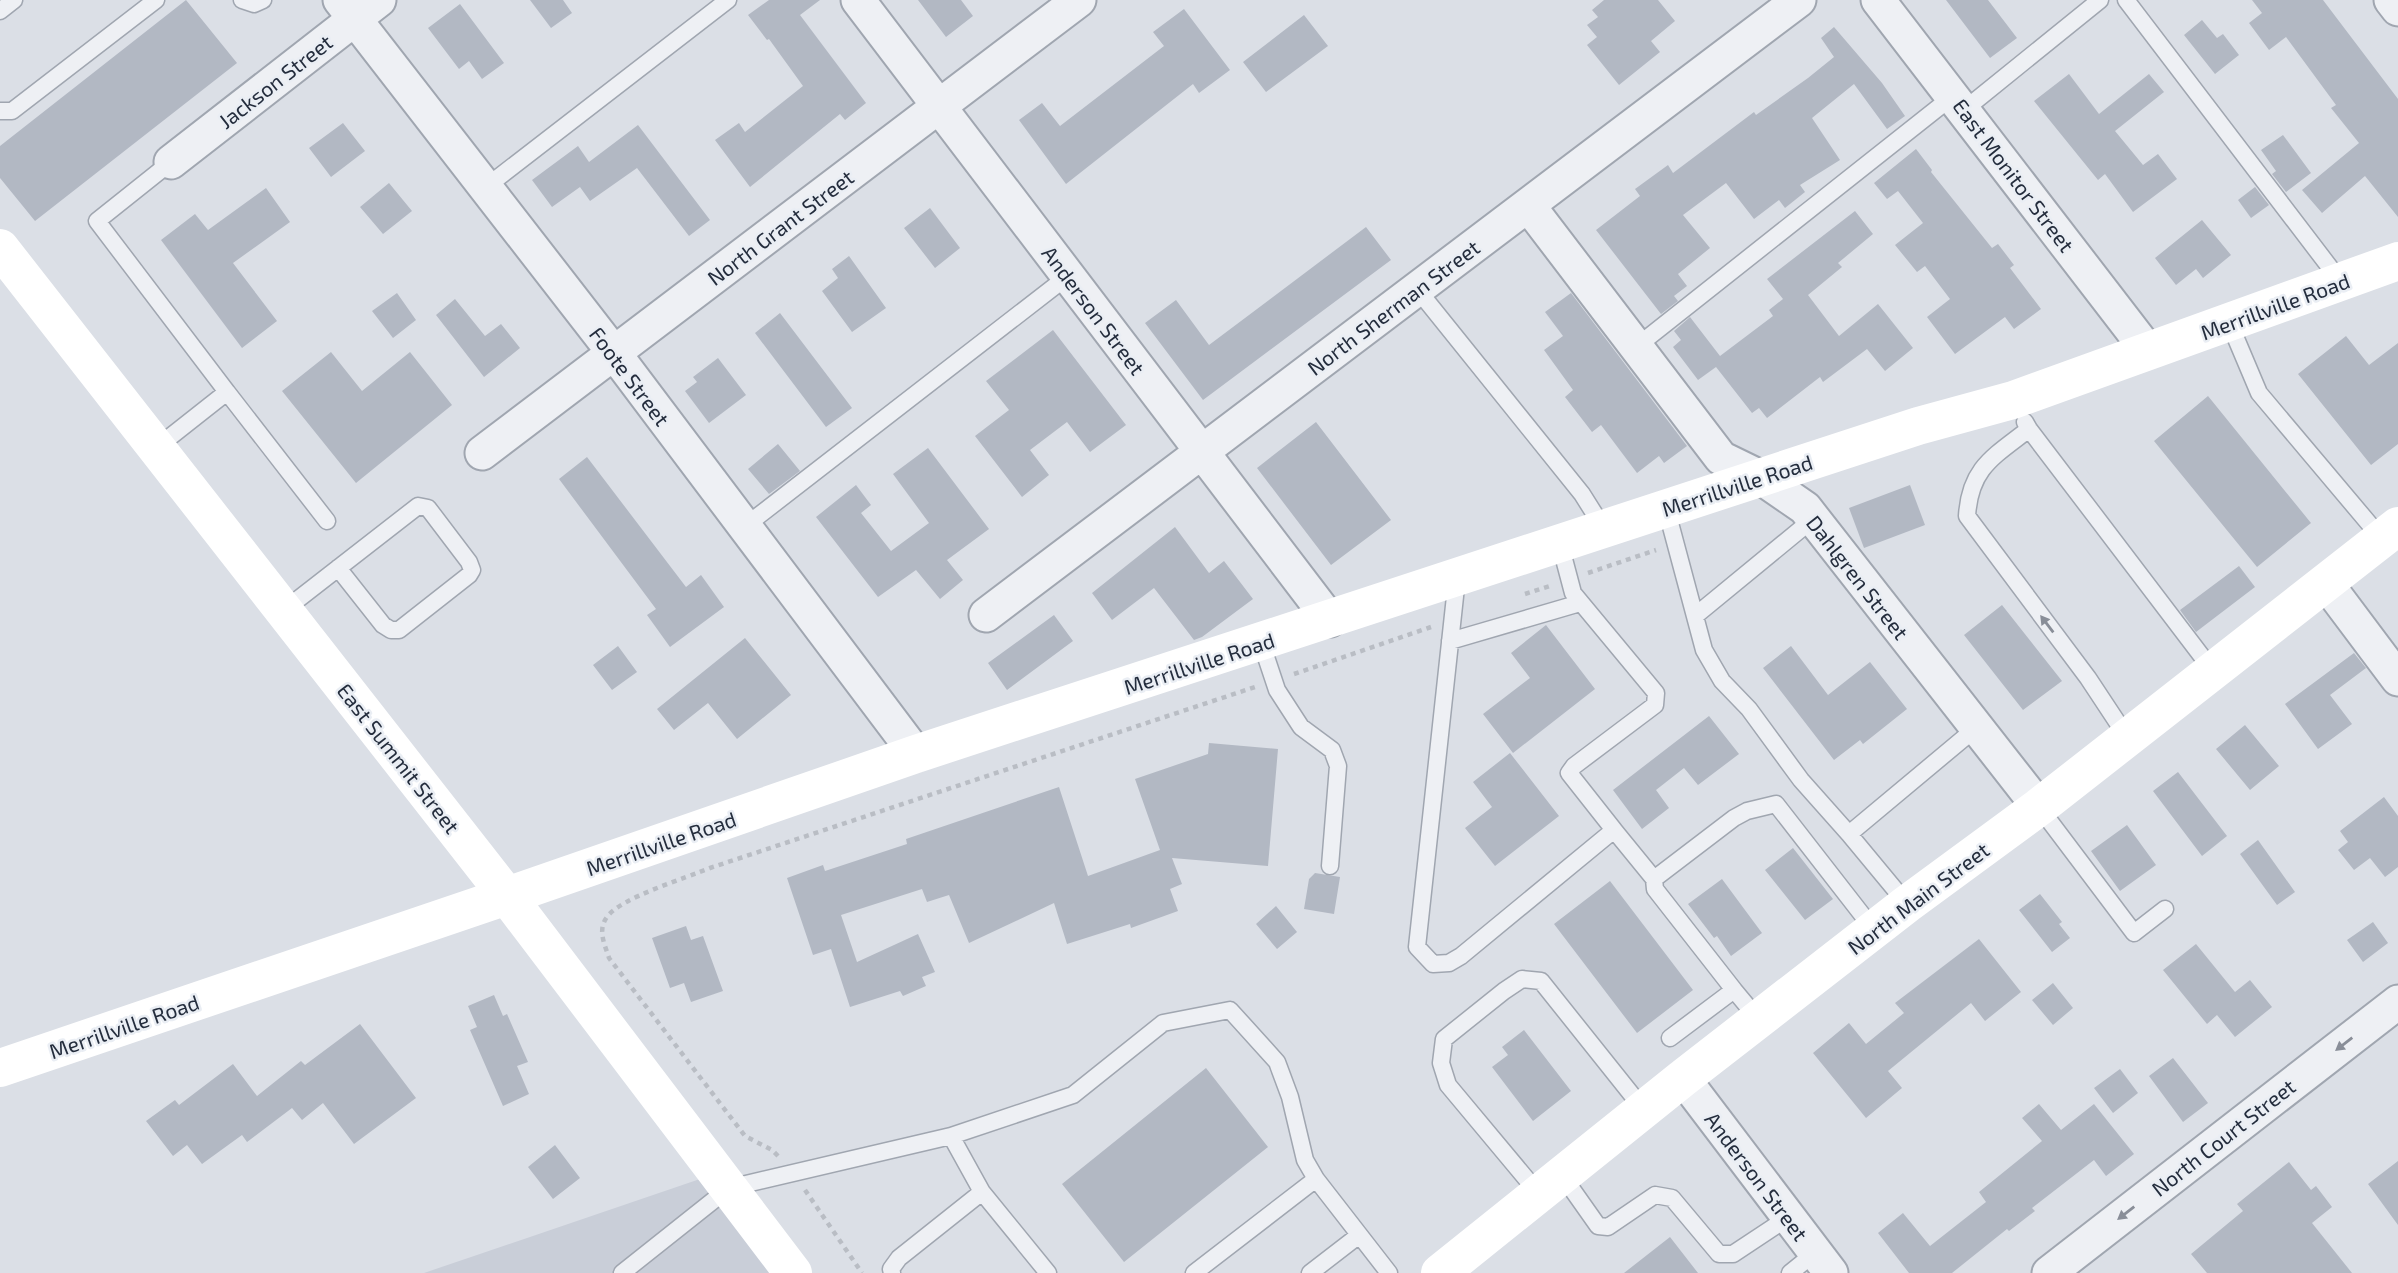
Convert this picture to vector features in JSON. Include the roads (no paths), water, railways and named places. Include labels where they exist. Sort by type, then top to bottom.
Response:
[{"type":"street","name":"Anderson Street","points":[[858,0],[1330,620]]},
{"type":"street","name":"North Grant Street","points":[[482,453],[1079,0]]},
{"type":"street","name":"North Sherman Street","points":[[986,615],[1799,0]]},
{"type":"street","name":"East Monitor Street","points":[[1878,0],[2148,351]]},
{"type":"street","points":[[2391,0],[2398,9]]},
{"type":"street","name":"Foote Street","points":[[358,6],[485,187],[614,353],[916,754]]},
{"type":"street","name":"Jackson Street","points":[[171,162],[358,6]]},
{"type":"street","name":"Dahlgren Street","points":[[1528,205],[1721,458],[1760,477],[1805,508],[2039,807]]},
{"type":"street","name":"East Summit Street","points":[[0,247],[507,896],[729,1188],[786,1270]]},
{"type":"street","name":"Merrillville Road","points":[[0,1068],[916,754],[1760,477],[1919,426],[2021,415],[2148,351],[2398,261]]},
{"type":"street","name":"North Main Street","points":[[1440,1273],[1683,1078],[1907,904],[2039,807],[2390,533]]},
{"type":"street","points":[[2326,583],[2398,679]]},
{"type":"street","name":"North Court Street","points":[[2049,1273],[2398,1002]]},
{"type":"street","name":"Anderson Street","points":[[1683,1078],[1824,1263]]},
{"type":"lane","points":[[0,11],[14,0]]},
{"type":"lane","points":[[0,111],[12,111],[156,0]]},
{"type":"lane","points":[[242,0],[254,4],[262,0]]},
{"type":"lane","points":[[485,187],[728,0]]},
{"type":"lane","points":[[1636,347],[1958,103],[2100,0]]},
{"type":"lane","points":[[2126,0],[2341,282]]},
{"type":"lane","points":[[171,162],[97,221],[327,521]]},
{"type":"lane","points":[[744,527],[1068,276]]},
{"type":"lane","points":[[1417,289],[1583,495],[1604,529]]},
{"type":"lane","points":[[2229,322],[2259,393],[2390,533]]},
{"type":"lane","points":[[156,448],[227,392]]},
{"type":"lane","points":[[2127,737],[2088,678],[1967,516],[1968,495],[1978,473],[1996,455],[2021,415],[2213,671]]},
{"type":"lane","points":[[283,611],[338,568],[418,506],[428,508],[469,562],[472,570],[399,630],[391,631],[383,625],[338,568]]},
{"type":"lane","points":[[1667,508],[1704,650],[1722,681],[1749,709],[1801,780],[1907,904]]},
{"type":"lane","points":[[1695,616],[1813,519]]},
{"type":"lane","points":[[1560,544],[1573,593],[1656,693],[1654,705],[1569,772],[1654,879],[1655,889],[1759,1020]]},
{"type":"lane","points":[[1457,578],[1418,947],[1433,964],[1449,963],[1461,956],[1614,830]]},
{"type":"lane","points":[[1450,641],[1580,603]]},
{"type":"lane","points":[[1261,642],[1277,690],[1301,727],[1332,750],[1338,766],[1330,866]]},
{"type":"lane","points":[[1849,834],[1976,728]]},
{"type":"lane","points":[[1654,879],[1734,818],[1765,805],[1776,804],[1874,930]]},
{"type":"lane","points":[[2039,807],[2134,933],[2165,909]]},
{"type":"lane","points":[[1644,1110],[1541,981],[1522,979],[1444,1039],[1441,1063],[1448,1085],[1550,1185],[1598,1226],[1608,1227],[1655,1195],[1672,1198],[1718,1254],[1733,1254],[1789,1217]]},
{"type":"lane","points":[[1670,1038],[1734,990]]},
{"type":"lane","points":[[622,1273],[729,1188],[951,1136],[1073,1095],[1163,1023],[1230,1010],[1277,1062],[1290,1097],[1305,1160],[1316,1179],[1389,1273]]},
{"type":"lane","points":[[951,1136],[982,1192],[1048,1273]]},
{"type":"lane","points":[[1194,1273],[1316,1179]]},
{"type":"lane","points":[[892,1273],[891,1269],[900,1258],[982,1192]]},
{"type":"lane","points":[[1310,1273],[1358,1236]]},
{"type":"lane","points":[[1790,1273],[1824,1263]]}]
